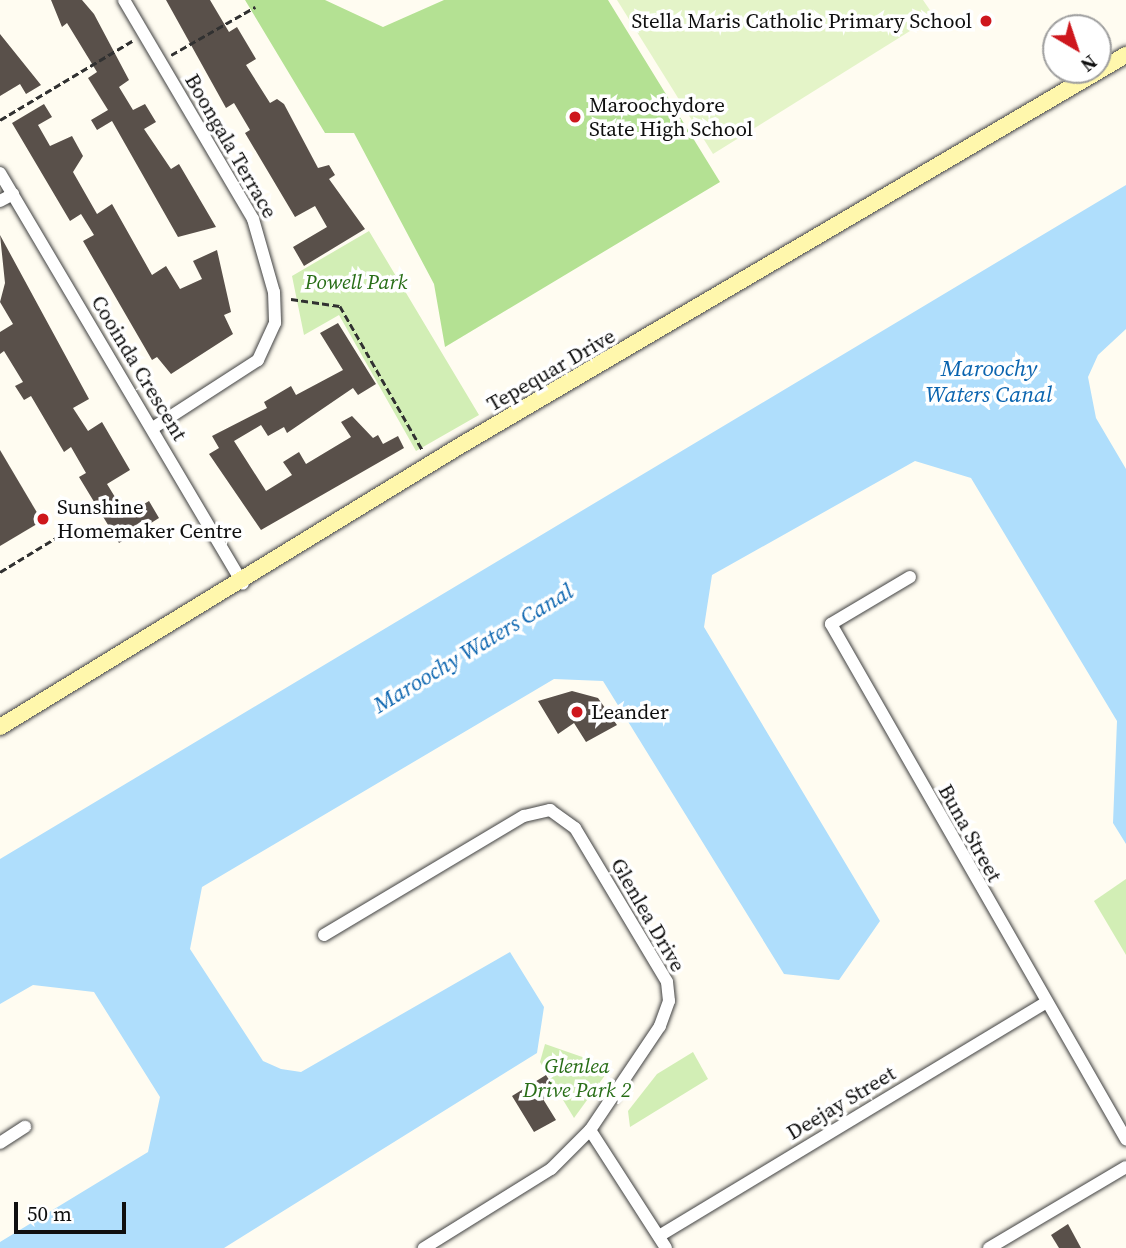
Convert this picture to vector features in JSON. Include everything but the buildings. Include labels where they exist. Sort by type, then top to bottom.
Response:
[{"type":"street","name":"Boongala Terrace","points":[[124,0],[253,219],[274,302],[269,345],[258,360],[153,428]]},
{"type":"street","name":"Tepequar Drive","points":[[0,727],[243,583],[458,447],[1126,55]]},
{"type":"street","name":"Cooinda Crescent","points":[[0,173],[243,583]]},
{"type":"street","points":[[0,201],[13,194]]},
{"type":"street","name":"Buna Street","points":[[911,577],[831,624],[1044,1004],[1126,1139]]},
{"type":"street","name":"Glenlea Drive","points":[[324,934],[523,816],[550,810],[575,828],[667,982],[669,1001],[660,1026],[590,1130],[551,1169],[424,1248]]},
{"type":"street","name":"Deejay Street","points":[[659,1236],[1044,1004]]},
{"type":"street","points":[[0,1143],[25,1128]]},
{"type":"street","points":[[590,1130],[666,1248]]},
{"type":"street","points":[[989,1248],[1126,1167]]},
{"type":"path","points":[[171,55],[255,7]]},
{"type":"path","points":[[0,120],[144,34]]},
{"type":"path","points":[[291,299],[340,306],[424,453]]},
{"type":"path","points":[[0,572],[59,536]]},
{"type":"green space","name":"Maroochydore State High School","points":[[245,0],[325,0],[383,27],[444,0],[608,0],[720,182],[445,347],[434,284],[354,133],[325,133]]},
{"type":"green space","points":[[617,0],[923,0],[934,16],[713,154]]},
{"type":"green space","name":"Powell Park","points":[[369,231],[479,415],[416,451],[339,315],[304,335],[292,276]]},
{"type":"green space","points":[[1126,879],[1126,955],[1094,901]]},
{"type":"green space","name":"Glenlea Drive Park 2","points":[[545,1044],[611,1067],[574,1118],[540,1062]]},
{"type":"green space","points":[[693,1052],[708,1079],[630,1127],[628,1111],[657,1074]]},
{"type":"water","name":"Maroochy Waters Canal","points":[[1126,185],[1126,329],[1098,355],[1088,377],[1096,418],[1126,469],[1126,844],[1113,823],[1117,721],[971,478],[915,461],[712,575],[704,627],[880,921],[839,980],[784,974],[603,681],[554,679],[202,887],[190,949],[263,1061],[281,1069],[301,1072],[510,952],[544,1007],[537,1053],[224,1248],[0,1248],[0,1242],[148,1152],[160,1097],[94,992],[33,985],[0,1004],[0,859]]},
{"type":"place","name":"Stella Maris Catholic Primary School","points":[[986,21]]},
{"type":"place","name":"Maroochydore State High School","points":[[575,117]]},
{"type":"place","name":"Sunshine Homemaker Centre","points":[[43,519]]},
{"type":"place","name":"Leander","points":[[577,712]]}]
